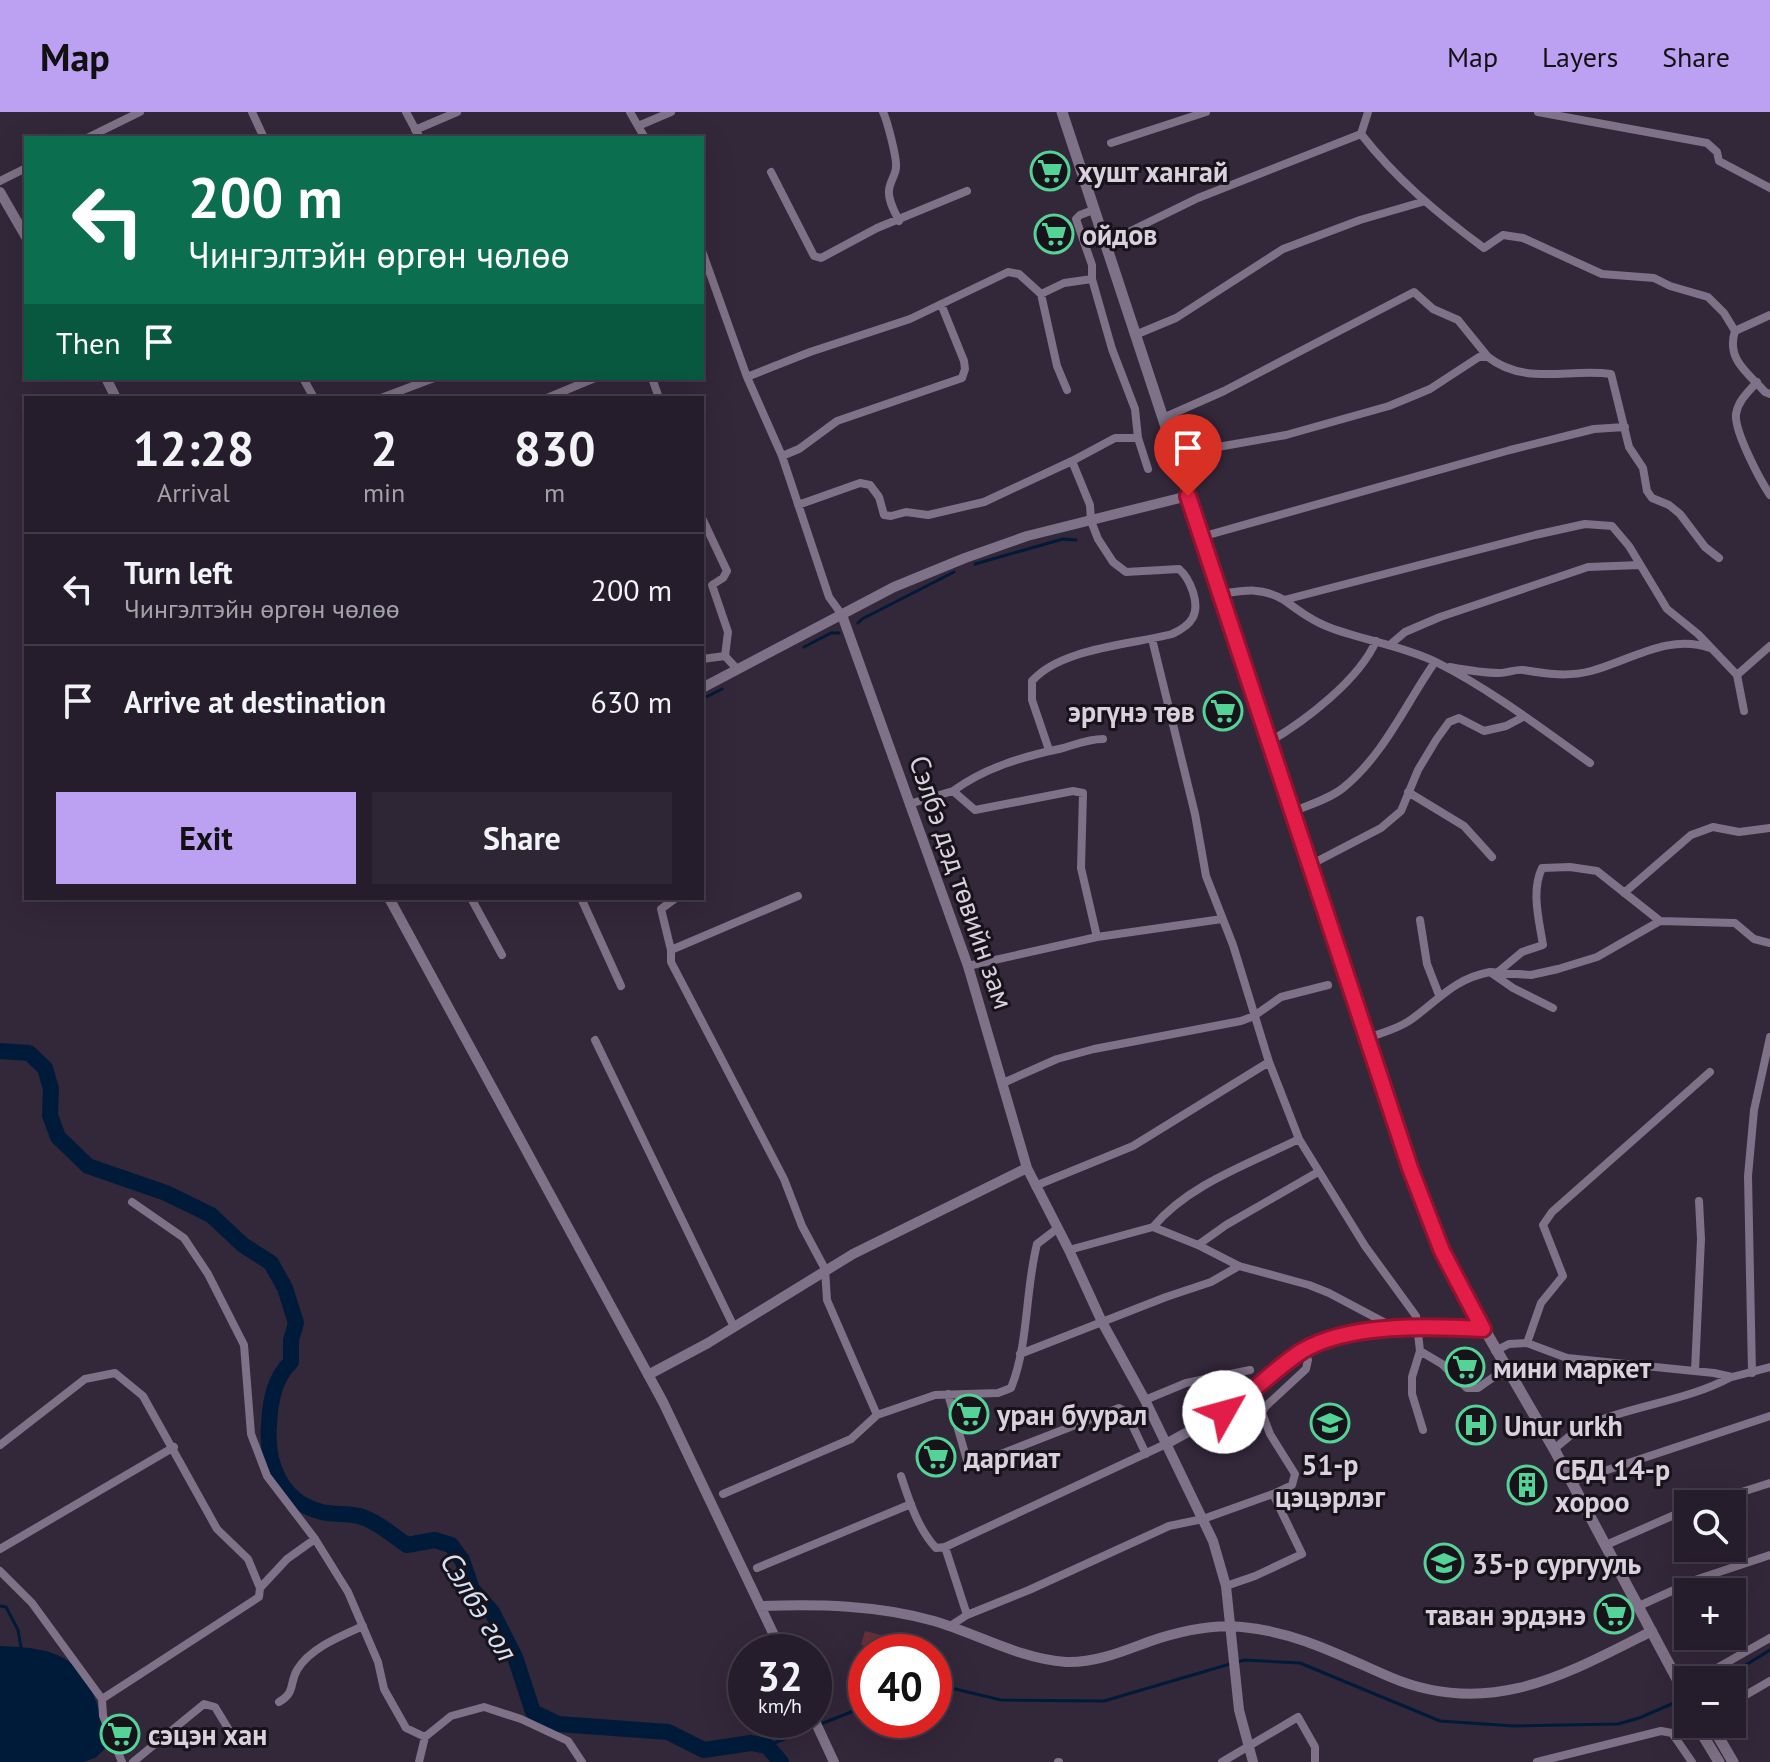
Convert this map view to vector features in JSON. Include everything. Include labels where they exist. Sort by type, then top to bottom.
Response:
[{"type":"main road","points":[[1062,112],[1424,1207],[1447,1262],[1483,1329],[1554,1449],[1674,1670]]},
{"type":"main road","points":[[1704,1738],[1719,1762]]},
{"type":"main road","points":[[1719,1738],[1733,1762]]},
{"type":"street","points":[[91,136],[140,112]]},
{"type":"street","points":[[252,112],[263,136]]},
{"type":"street","points":[[406,112],[418,134],[457,112]]},
{"type":"street","points":[[630,112],[644,136]]},
{"type":"street","points":[[638,126],[671,112]]},
{"type":"street","points":[[883,112],[889,124],[889,137],[896,157],[897,167],[889,190],[899,221]]},
{"type":"street","points":[[1111,143],[1206,112]]},
{"type":"street","points":[[1361,134],[1368,112]]},
{"type":"street","points":[[1538,112],[1707,143],[1717,152],[1719,161],[1770,188]]},
{"type":"street","points":[[1361,134],[1422,202],[1484,248],[1503,235],[1523,238],[1602,274],[1654,278],[1708,297],[1724,313],[1735,331],[1731,345],[1735,357],[1770,394]]},
{"type":"street","points":[[1106,243],[1198,198],[1361,134]]},
{"type":"street","points":[[0,181],[24,169]]},
{"type":"street","points":[[771,172],[814,256],[821,258],[877,228],[967,191]]},
{"type":"street","points":[[0,192],[24,234]]},
{"type":"street","points":[[1135,335],[1176,318],[1283,249],[1360,220],[1422,202]]},
{"type":"street","points":[[1093,210],[1076,219],[1092,265],[1092,279],[1112,349],[1135,409],[1138,438],[1148,469]]},
{"type":"street","points":[[704,257],[747,377],[782,456],[830,602],[842,615]]},
{"type":"street","points":[[747,377],[810,352],[910,319],[1008,272],[1019,274],[1041,294],[1057,366],[1067,390]]},
{"type":"street","points":[[1041,294],[1064,283],[1092,279]]},
{"type":"street","points":[[1163,418],[1224,391],[1414,292],[1433,309],[1458,320],[1488,357],[1501,367],[1546,376],[1588,371],[1611,374],[1629,447],[1643,468],[1647,491],[1652,498],[1680,514],[1705,547],[1719,558]]},
{"type":"street","points":[[782,456],[799,449],[837,421],[962,378],[964,361],[941,304]]},
{"type":"street","points":[[1735,331],[1770,315]]},
{"type":"street","points":[[1181,476],[1212,448],[1286,435],[1389,406],[1430,389],[1479,357],[1488,357]]},
{"type":"street","points":[[386,396],[429,380]]},
{"type":"street","points":[[552,396],[590,380]]},
{"type":"street","points":[[1757,382],[1741,400],[1736,415],[1758,477],[1770,495]]},
{"type":"street","points":[[1201,537],[1524,447],[1594,429],[1625,427]]},
{"type":"street","points":[[798,505],[860,483],[870,485],[879,497],[884,515],[906,512],[928,515],[984,502],[1115,438],[1138,438]]},
{"type":"street","points":[[1049,750],[1032,700],[1032,681],[1043,669],[1072,656],[1184,629],[1196,615],[1196,603],[1185,574],[1179,569],[1134,573],[1120,570],[1098,539],[1091,521],[1090,505],[1072,461]]},
{"type":"street","points":[[704,687],[894,587],[965,558],[1027,536],[1188,496]]},
{"type":"street","points":[[704,522],[727,571],[712,585],[728,632],[725,656],[737,669]]},
{"type":"street","points":[[1284,600],[1535,535],[1585,524],[1612,526],[1629,546],[1667,609],[1737,675],[1744,711]]},
{"type":"street","points":[[1391,644],[1405,632],[1440,617],[1588,567],[1640,565]]},
{"type":"street","points":[[1221,594],[1252,589],[1272,593],[1324,625],[1391,644],[1438,664],[1478,685],[1590,763]]},
{"type":"street","name":"Сэлбэ дэд төвийн зам","points":[[842,615],[968,966],[1027,1168],[1213,1541],[1226,1586],[1237,1689],[1247,1747],[1253,1762]]},
{"type":"street","points":[[1152,639],[1195,814],[1206,876],[1233,945],[1269,1062],[1299,1139],[1375,1262],[1416,1316],[1420,1351],[1412,1377],[1412,1394],[1423,1430]]},
{"type":"street","points":[[1269,742],[1321,708],[1371,653],[1376,641]]},
{"type":"street","points":[[1438,664],[1479,672],[1521,670],[1555,675],[1591,671],[1645,651],[1669,646],[1692,644],[1712,649]]},
{"type":"street","points":[[1737,675],[1770,646]]},
{"type":"street","points":[[704,659],[725,656]]},
{"type":"street","points":[[1292,812],[1341,789],[1362,770],[1438,664]]},
{"type":"street","points":[[1310,865],[1381,828],[1401,811],[1418,770],[1449,722],[1459,718],[1484,731],[1506,726],[1523,717]]},
{"type":"street","points":[[909,804],[953,791],[1008,762],[1091,739],[1103,739]]},
{"type":"street","points":[[953,791],[975,810],[1073,791],[1083,793],[1081,868],[1097,937]]},
{"type":"street","points":[[1408,792],[1464,826],[1492,857]]},
{"type":"street","points":[[1624,893],[1691,835],[1713,827],[1739,832],[1770,828]]},
{"type":"street","points":[[1494,972],[1522,952],[1543,945],[1536,881],[1542,868],[1570,867],[1597,871],[1660,921]]},
{"type":"street","points":[[671,950],[798,896]]},
{"type":"street","points":[[390,900],[648,1375],[773,1634]]},
{"type":"street","points":[[472,900],[502,955]]},
{"type":"street","points":[[582,900],[621,986]]},
{"type":"street","points":[[673,900],[661,909],[671,962],[784,1179],[802,1226],[825,1269],[827,1300],[877,1415]]},
{"type":"street","points":[[968,966],[1097,937],[1222,919]]},
{"type":"street","points":[[1420,920],[1427,964],[1439,995]]},
{"type":"street","points":[[1368,1038],[1408,1022],[1439,995],[1475,975],[1494,972],[1531,975],[1558,969],[1597,957],[1660,921],[1735,923],[1754,939],[1770,943]]},
{"type":"street","points":[[1494,972],[1513,988],[1553,1008]]},
{"type":"street","points":[[1003,1083],[1057,1059],[1094,1049],[1254,1016],[1281,997],[1328,985]]},
{"type":"street","points":[[1752,1373],[1748,1176],[1754,1110],[1770,1037]]},
{"type":"street","points":[[595,1040],[734,1327]]},
{"type":"street","points":[[1035,1186],[1133,1146],[1269,1062]]},
{"type":"street","points":[[1527,1343],[1541,1303],[1563,1276],[1543,1225],[1552,1212],[1710,1072]]},
{"type":"street","points":[[1069,1250],[1153,1227],[1171,1208],[1196,1190],[1299,1139]]},
{"type":"street","points":[[648,1375],[734,1327],[825,1269],[1027,1168]]},
{"type":"street","points":[[1198,1245],[1226,1225],[1318,1172]]},
{"type":"street","points":[[1695,1371],[1701,1239],[1699,1201]]},
{"type":"street","points":[[132,1202],[184,1238],[208,1274],[244,1345],[251,1434],[267,1476],[315,1539],[348,1592],[378,1662],[384,1689],[406,1728],[425,1737]]},
{"type":"street","points":[[1153,1227],[1239,1266],[1309,1285],[1395,1328]]},
{"type":"street","points":[[723,1494],[851,1439],[877,1415],[921,1398],[1007,1391],[1017,1374],[1027,1314],[1026,1296],[1037,1244],[1042,1237],[1058,1228]]},
{"type":"street","points":[[1020,1354],[1211,1282],[1239,1266]]},
{"type":"street","points":[[901,1476],[929,1540],[936,1548],[945,1547],[1166,1444],[1229,1409],[1304,1350],[1334,1339],[1395,1328],[1483,1329]]},
{"type":"street","points":[[1495,1351],[1509,1344],[1527,1343],[1567,1358],[1732,1377]]},
{"type":"street","points":[[950,1626],[967,1615],[1169,1526],[1203,1519],[1292,1485],[1295,1474],[1270,1434],[1263,1411],[1306,1369],[1308,1360],[1304,1350]]},
{"type":"street","points":[[1420,1351],[1445,1367],[1467,1388],[1478,1388],[1505,1369]]},
{"type":"street","points":[[1554,1449],[1577,1431],[1619,1414],[1711,1388],[1732,1377],[1770,1367]]},
{"type":"street","points":[[1145,1400],[1186,1383],[1250,1370]]},
{"type":"street","points":[[0,1445],[85,1379],[115,1373],[143,1396],[217,1529],[248,1559],[260,1588],[259,1597],[102,1699]]},
{"type":"street","points":[[948,1394],[968,1464],[983,1461],[1119,1408],[1126,1412],[1146,1454]]},
{"type":"street","points":[[1571,1482],[1770,1416]]},
{"type":"street","points":[[0,1549],[174,1447]]},
{"type":"street","points":[[1746,1491],[1770,1483]]},
{"type":"street","points":[[1226,1586],[1302,1554],[1273,1494]]},
{"type":"street","points":[[757,1568],[911,1504]]},
{"type":"street","points":[[1606,1545],[1674,1515]]},
{"type":"street","points":[[260,1588],[287,1559],[315,1539]]},
{"type":"street","points":[[945,1547],[967,1615]]},
{"type":"street","points":[[1639,1606],[1698,1579],[1770,1555]]},
{"type":"street","points":[[0,1571],[32,1603],[102,1699],[103,1716],[122,1762]]},
{"type":"street","points":[[760,1606],[802,1604],[897,1613],[950,1626],[1023,1654],[1068,1662],[1105,1657],[1176,1634],[1230,1626],[1298,1638],[1414,1686],[1471,1694],[1504,1692],[1539,1684],[1652,1631]]},
{"type":"street","points":[[279,1702],[287,1698],[293,1688],[298,1667],[332,1640],[363,1626]]},
{"type":"street","points":[[1721,1666],[1770,1638]]},
{"type":"street","points":[[1746,1695],[1770,1681]]},
{"type":"street","points":[[133,1762],[204,1704],[215,1707],[229,1730]]},
{"type":"street","points":[[419,1762],[425,1737],[451,1716],[484,1707],[521,1719],[568,1741],[582,1762]]},
{"type":"street","points":[[1222,1762],[1298,1717],[1315,1747],[1315,1762]]},
{"type":"street","points":[[1537,1762],[1661,1731],[1672,1733],[1692,1762]]},
{"type":"street","points":[[822,1738],[834,1762]]},
{"type":"water","points":[[0,1646],[50,1652],[74,1666],[92,1691],[107,1732],[108,1746],[95,1758],[83,1762],[0,1762]]},
{"type":"waterway","points":[[975,564],[1063,539],[1076,540]]},
{"type":"waterway","points":[[858,623],[954,572]]},
{"type":"waterway","points":[[804,647],[831,633],[839,633]]},
{"type":"waterway","points":[[704,698],[722,689]]},
{"type":"waterway","name":"Сэлбэ гол","points":[[0,1051],[29,1053],[45,1068],[51,1089],[50,1115],[58,1137],[88,1166],[166,1193],[211,1215],[243,1245],[271,1263],[285,1288],[296,1323],[291,1340],[291,1362],[281,1375],[272,1399],[270,1453],[279,1479],[296,1500],[322,1512],[366,1518],[407,1545],[435,1540],[451,1545],[462,1560],[472,1589],[492,1612],[515,1657],[533,1712],[558,1724],[668,1732],[704,1750],[751,1743],[767,1746],[781,1762]]},
{"type":"waterway","points":[[0,1606],[6,1607],[18,1630],[21,1647]]},
{"type":"waterway","points":[[1744,1666],[1770,1650]]},
{"type":"waterway","points":[[1238,1662],[1300,1663],[1440,1721],[1514,1726],[1618,1724],[1674,1703]]},
{"type":"waterway","points":[[952,1688],[1001,1700],[1104,1701],[1230,1664]]},
{"type":"waterway","points":[[832,1720],[848,1713]]},
{"type":"waterway","points":[[767,1746],[787,1738]]},
{"type":"place","name":"хушт хангай","points":[[1050,171]]},
{"type":"place","name":"ойдов","points":[[1054,234]]},
{"type":"place","name":"эргүнэ төв","points":[[1223,711]]},
{"type":"place","name":"мини маркет","points":[[1465,1367]]},
{"type":"place","name":"уран буурал","points":[[969,1414]]},
{"type":"place","name":"51-р цэцэрлэг","points":[[1330,1423]]},
{"type":"place","name":"Unur urkh","points":[[1476,1425]]},
{"type":"place","name":"даргиат","points":[[936,1457]]},
{"type":"place","name":"СБД 14-р хороо","points":[[1527,1485]]},
{"type":"place","name":"35-р сургууль","points":[[1444,1563]]},
{"type":"place","name":"таван эрдэнэ","points":[[1614,1614]]},
{"type":"place","name":"сэцэн хан","points":[[120,1734]]},
{"type":"route","points":[[1188,496],[1410,1168],[1442,1251],[1483,1329],[1407,1327],[1325,1341],[1292,1359],[1224,1412]]}]
